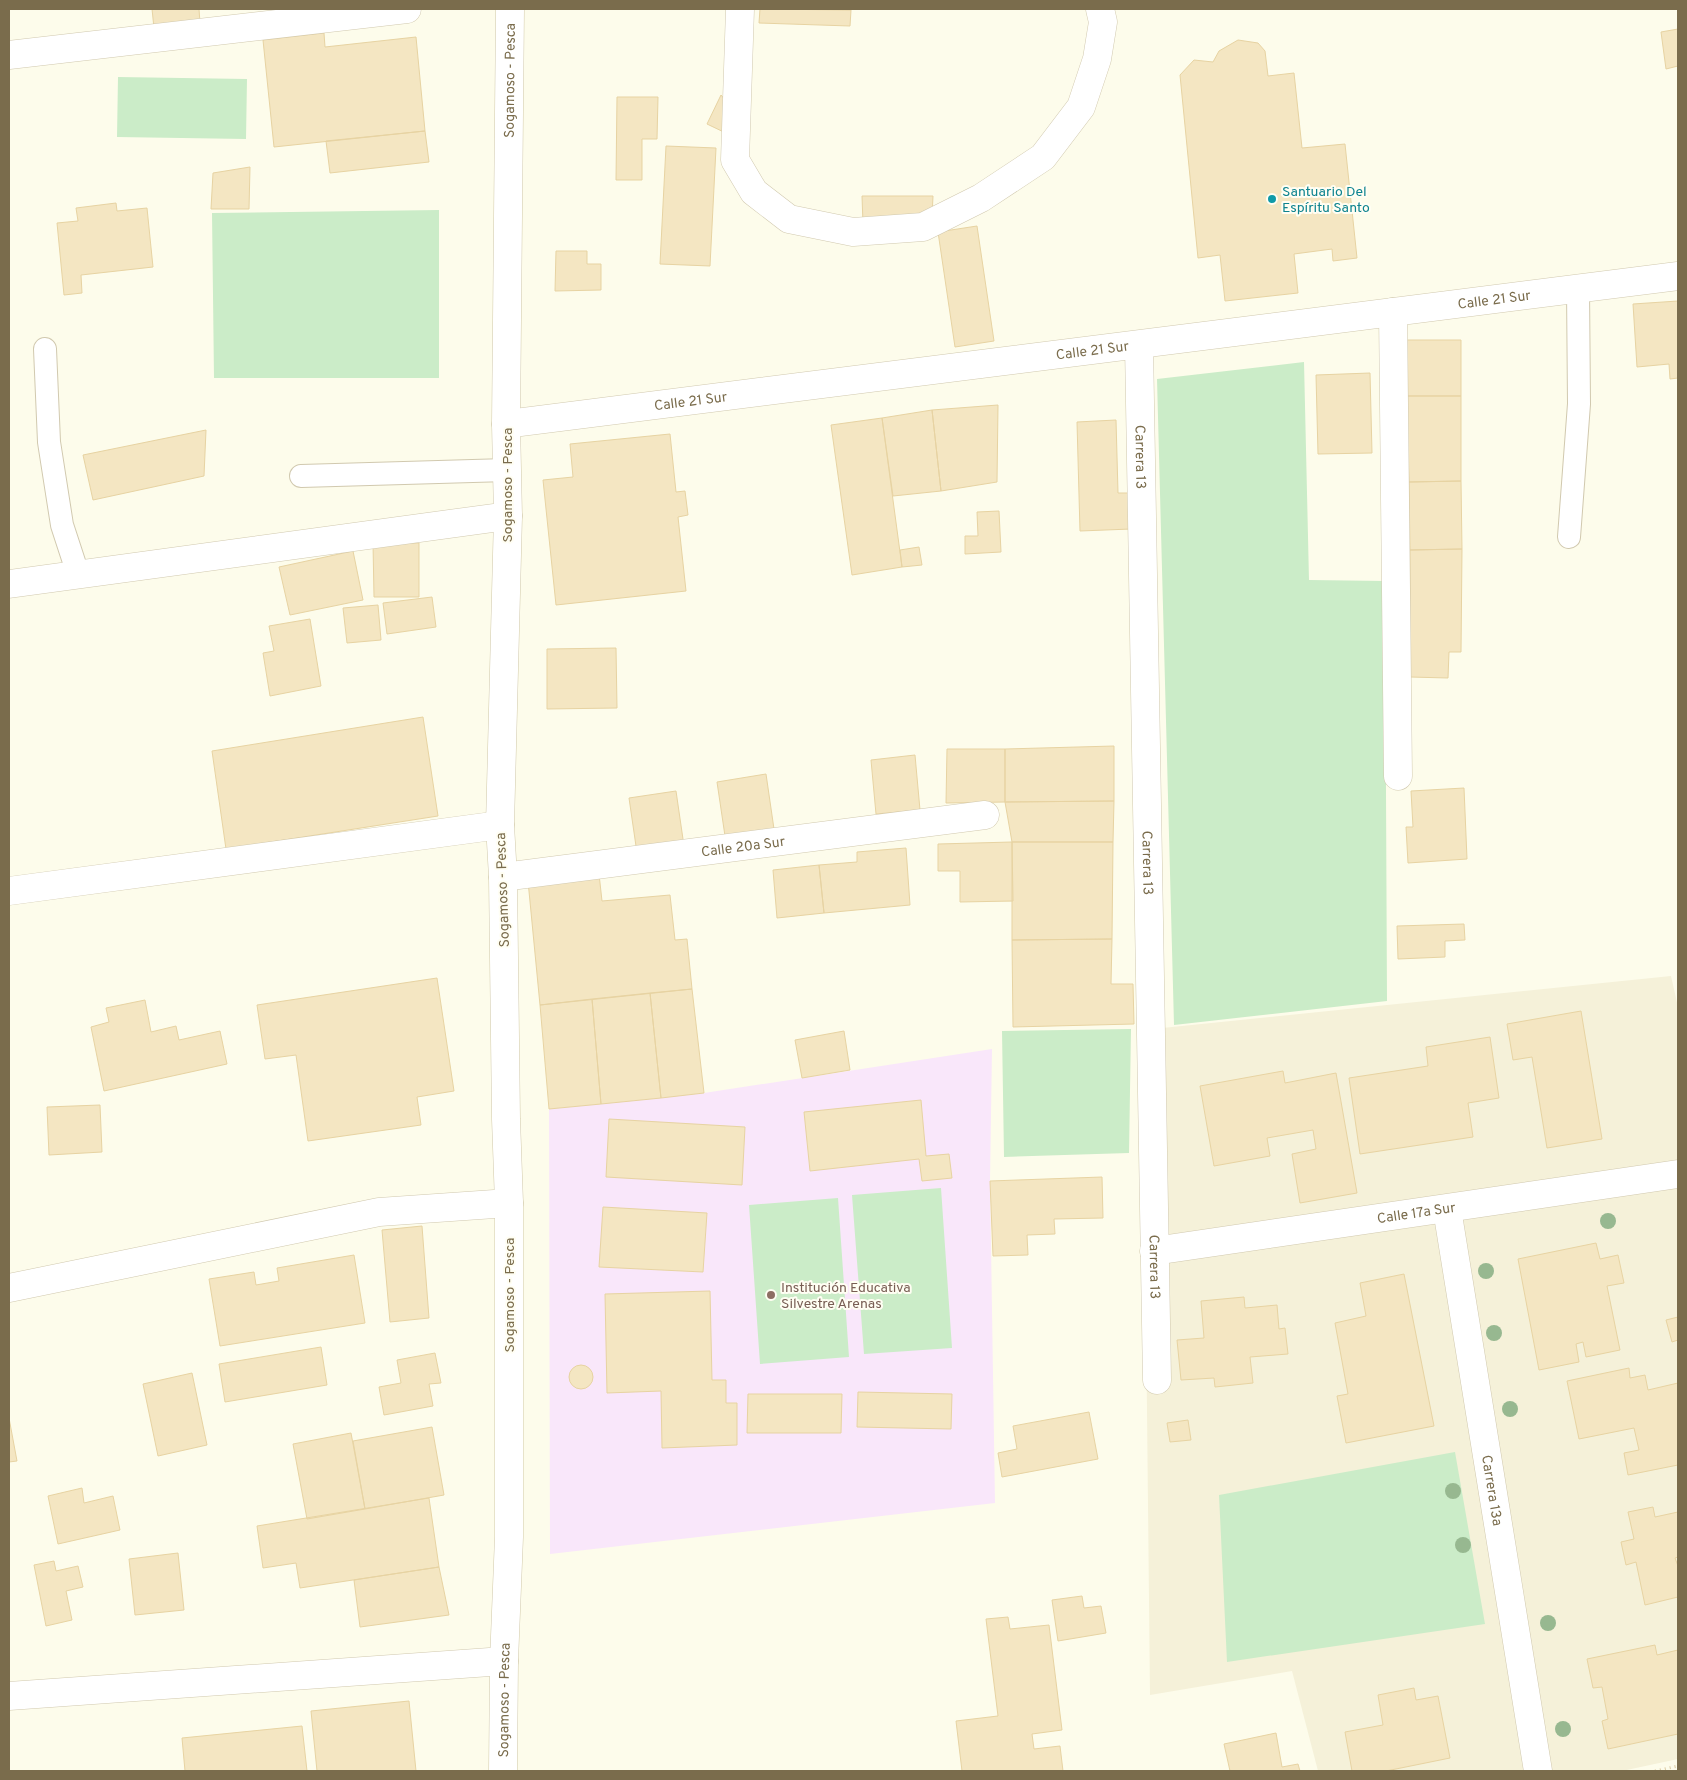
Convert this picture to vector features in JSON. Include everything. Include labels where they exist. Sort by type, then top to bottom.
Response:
[{"type":"street","points":[[9,55],[407,9]]},
{"type":"street","name":"Sogamoso - Pesca","points":[[503,1771],[504,1661],[509,1537],[509,1203],[503,877],[500,825],[508,516],[506,424],[510,9]]},
{"type":"street","points":[[740,9],[735,160],[754,192],[789,219],[853,232],[923,226],[980,198],[1043,157],[1081,107],[1097,59],[1103,22],[1100,9]]},
{"type":"street","name":"Calle 21 Sur","points":[[506,424],[1678,276]]},
{"type":"street","points":[[1393,312],[1398,776]]},
{"type":"street","name":"Carrera 13","points":[[1139,345],[1156,1380]]},
{"type":"street","points":[[9,584],[508,516]]},
{"type":"street","name":"Calle 20a Sur","points":[[503,877],[984,815]]},
{"type":"street","points":[[9,891],[500,825]]},
{"type":"street","name":"Calle 17a Sur","points":[[1154,1251],[1678,1174]]},
{"type":"street","points":[[9,1288],[379,1212],[509,1203]]},
{"type":"street","name":"Carrera 13a","points":[[1447,1209],[1538,1771]]},
{"type":"street","points":[[9,1696],[504,1661]]},
{"type":"lane","points":[[1569,537],[1579,404],[1578,289]]},
{"type":"lane","points":[[45,350],[49,442],[62,525],[78,574]]},
{"type":"lane","points":[[301,476],[507,470]]},
{"type":"path","points":[[1655,1771],[1678,1766]]},
{"type":"shaded area","points":[[1671,976],[1678,1007],[1678,1759],[1622,1771],[1318,1771],[1292,1671],[1150,1695],[1143,1030]]},
{"type":"shaded area","name":"Institución Educativa Silvestre Arenas","points":[[992,1049],[990,1181],[995,1503],[550,1554],[549,1109],[704,1093]]},
{"type":"green space","points":[[118,77],[247,79],[246,139],[117,137]]},
{"type":"green space","points":[[439,210],[439,378],[214,378],[212,213]]},
{"type":"green space","points":[[1304,362],[1309,580],[1385,581],[1387,1001],[1174,1025],[1157,379]]},
{"type":"green space","points":[[1131,1029],[1129,1153],[1004,1157],[1002,1031]]},
{"type":"green space","points":[[941,1188],[952,1348],[864,1354],[852,1195]]},
{"type":"green space","points":[[838,1198],[849,1357],[760,1364],[749,1205]]},
{"type":"green space","points":[[1455,1452],[1485,1624],[1227,1662],[1219,1495]]},
{"type":"building","points":[[152,9],[199,9],[200,23],[154,28]]},
{"type":"building","points":[[760,9],[851,10],[850,26],[759,23]]},
{"type":"building","points":[[1678,29],[1678,66],[1666,69],[1661,32]]},
{"type":"building","points":[[324,33],[325,47],[416,37],[425,131],[274,147],[263,40]]},
{"type":"building","name":"Santuario Del Espíritu Santo","points":[[1238,40],[1258,43],[1265,51],[1268,76],[1294,73],[1302,148],[1345,144],[1357,258],[1333,261],[1332,249],[1294,254],[1298,293],[1225,301],[1220,255],[1198,258],[1180,75],[1194,60],[1213,62],[1219,51]]},
{"type":"building","points":[[721,95],[732,108],[730,135],[707,124]]},
{"type":"building","points":[[617,97],[658,97],[657,139],[642,139],[642,180],[616,180]]},
{"type":"building","points":[[425,131],[429,162],[330,173],[326,141]]},
{"type":"building","points":[[666,146],[716,148],[710,266],[660,264]]},
{"type":"building","points":[[250,167],[249,209],[211,209],[213,173]]},
{"type":"building","points":[[862,196],[933,196],[932,216],[863,224]]},
{"type":"building","points":[[116,203],[117,211],[147,208],[153,267],[81,275],[82,293],[64,295],[57,223],[78,221],[76,208]]},
{"type":"building","points":[[977,226],[994,341],[955,347],[938,232]]},
{"type":"building","points":[[556,251],[587,251],[587,264],[601,264],[601,290],[555,291]]},
{"type":"building","points":[[1678,301],[1678,378],[1670,379],[1669,364],[1637,367],[1633,304]]},
{"type":"building","points":[[1407,340],[1461,340],[1461,396],[1406,396]]},
{"type":"building","points":[[1370,373],[1372,453],[1318,454],[1316,375]]},
{"type":"building","points":[[1406,396],[1461,396],[1461,481],[1409,482]]},
{"type":"building","points":[[998,405],[997,482],[941,491],[932,410]]},
{"type":"building","points":[[932,410],[941,491],[893,496],[882,418]]},
{"type":"building","points":[[882,418],[902,567],[852,575],[831,425]]},
{"type":"building","points":[[1116,420],[1118,493],[1130,493],[1131,529],[1080,531],[1077,422]]},
{"type":"building","points":[[206,430],[204,476],[93,500],[83,455]]},
{"type":"building","points":[[670,434],[676,492],[685,491],[688,515],[678,517],[686,591],[556,605],[543,480],[573,477],[570,444]]},
{"type":"building","points":[[1461,481],[1462,549],[1410,550],[1409,482]]},
{"type":"building","points":[[999,511],[1001,552],[965,554],[965,536],[978,536],[977,512]]},
{"type":"building","points":[[373,543],[419,543],[419,597],[374,597]]},
{"type":"building","points":[[919,547],[922,565],[902,567],[900,550]]},
{"type":"building","points":[[1462,549],[1461,652],[1449,652],[1448,678],[1410,677],[1410,550]]},
{"type":"building","points":[[353,551],[363,600],[290,615],[279,567]]},
{"type":"building","points":[[432,597],[436,627],[387,634],[383,603]]},
{"type":"building","points":[[378,605],[381,640],[347,643],[343,608]]},
{"type":"building","points":[[310,619],[321,686],[270,696],[263,653],[274,651],[269,626]]},
{"type":"building","points":[[616,648],[617,708],[547,709],[547,649]]},
{"type":"building","points":[[423,717],[438,816],[226,849],[212,751]]},
{"type":"building","points":[[1114,746],[1114,801],[1005,802],[1005,749]]},
{"type":"building","points":[[947,749],[1005,749],[1005,802],[946,803]]},
{"type":"building","points":[[915,755],[920,810],[876,814],[871,760]]},
{"type":"building","points":[[766,774],[774,829],[725,836],[717,782]]},
{"type":"building","points":[[1464,788],[1467,859],[1408,863],[1406,827],[1413,827],[1411,791]]},
{"type":"building","points":[[676,791],[684,846],[637,853],[629,798]]},
{"type":"building","points":[[1114,801],[1113,842],[1012,842],[1005,802]]},
{"type":"building","points":[[1012,842],[1013,901],[960,902],[960,871],[938,871],[938,844]]},
{"type":"building","points":[[1012,842],[1113,842],[1112,939],[1012,940]]},
{"type":"building","points":[[906,848],[910,905],[824,913],[819,865],[857,862],[857,852]]},
{"type":"building","points":[[819,865],[824,913],[777,918],[773,870]]},
{"type":"building","points":[[599,874],[602,901],[670,895],[675,940],[687,939],[692,989],[540,1005],[528,881]]},
{"type":"building","points":[[1464,924],[1465,940],[1445,941],[1445,957],[1398,959],[1397,926]]},
{"type":"building","points":[[1112,939],[1111,984],[1133,984],[1134,1024],[1013,1027],[1012,940]]},
{"type":"building","points":[[437,978],[454,1091],[417,1097],[421,1125],[308,1141],[296,1055],[265,1059],[257,1005]]},
{"type":"building","points":[[692,989],[704,1093],[661,1098],[650,993]]},
{"type":"building","points":[[650,993],[661,1098],[601,1104],[592,999]]},
{"type":"building","points":[[592,999],[601,1104],[549,1109],[540,1005]]},
{"type":"building","points":[[145,1000],[151,1032],[176,1026],[179,1040],[220,1031],[227,1064],[104,1091],[91,1027],[109,1022],[106,1008]]},
{"type":"building","points":[[1581,1011],[1602,1139],[1547,1148],[1532,1057],[1513,1060],[1507,1024]]},
{"type":"building","points":[[844,1031],[850,1070],[802,1078],[795,1040]]},
{"type":"building","points":[[1490,1037],[1499,1098],[1468,1103],[1473,1137],[1360,1154],[1349,1078],[1428,1066],[1426,1047]]},
{"type":"building","points":[[1283,1071],[1285,1083],[1336,1073],[1357,1193],[1300,1203],[1292,1154],[1316,1149],[1313,1130],[1267,1138],[1270,1156],[1214,1166],[1200,1086]]},
{"type":"building","points":[[921,1100],[926,1156],[949,1154],[952,1178],[922,1181],[919,1159],[810,1171],[804,1112]]},
{"type":"building","points":[[100,1105],[102,1152],[49,1155],[47,1107]]},
{"type":"building","points":[[609,1119],[745,1127],[742,1185],[606,1177]]},
{"type":"building","points":[[1102,1177],[1103,1218],[1054,1219],[1055,1234],[1027,1235],[1028,1255],[993,1256],[990,1181]]},
{"type":"building","points":[[603,1207],[707,1213],[703,1272],[599,1267]]},
{"type":"building","points":[[422,1226],[429,1318],[390,1322],[382,1230]]},
{"type":"building","points":[[1596,1243],[1600,1259],[1618,1255],[1624,1283],[1607,1286],[1620,1350],[1586,1357],[1583,1342],[1576,1344],[1579,1362],[1539,1370],[1518,1259]]},
{"type":"building","points":[[354,1255],[365,1323],[220,1346],[209,1279],[254,1272],[256,1285],[279,1281],[277,1268]]},
{"type":"building","points":[[1404,1274],[1434,1426],[1346,1443],[1337,1396],[1348,1394],[1335,1323],[1366,1316],[1360,1283]]},
{"type":"building","points":[[710,1291],[712,1380],[726,1380],[726,1403],[737,1403],[737,1445],[662,1448],[661,1391],[607,1393],[605,1294]]},
{"type":"building","points":[[1244,1297],[1245,1308],[1277,1305],[1279,1329],[1285,1328],[1288,1354],[1250,1357],[1253,1383],[1215,1387],[1214,1378],[1181,1380],[1177,1340],[1204,1338],[1201,1301]]},
{"type":"building","points":[[1678,1317],[1678,1340],[1672,1342],[1666,1320]]},
{"type":"building","points":[[321,1347],[327,1385],[225,1402],[219,1364]]},
{"type":"building","points":[[435,1353],[441,1383],[429,1384],[433,1406],[384,1415],[379,1387],[401,1383],[397,1360]]},
{"type":"building","points":[[576,1365],[586,1365],[593,1372],[593,1382],[586,1389],[576,1389],[569,1382],[569,1372]]},
{"type":"building","points":[[1629,1368],[1630,1378],[1645,1375],[1648,1390],[1678,1383],[1678,1465],[1628,1475],[1624,1453],[1639,1450],[1634,1428],[1579,1439],[1567,1381]]},
{"type":"building","points":[[192,1373],[207,1445],[158,1456],[143,1384]]},
{"type":"building","points":[[858,1392],[952,1394],[951,1429],[857,1427]]},
{"type":"building","points":[[748,1394],[842,1394],[841,1433],[747,1433]]},
{"type":"building","points":[[1089,1412],[1098,1459],[1002,1477],[998,1453],[1017,1449],[1013,1426]]},
{"type":"building","points":[[9,1418],[17,1461],[9,1462]]},
{"type":"building","points":[[1188,1420],[1191,1440],[1170,1442],[1167,1423]]},
{"type":"building","points":[[432,1427],[444,1495],[365,1509],[353,1441]]},
{"type":"building","points":[[351,1433],[365,1509],[307,1519],[293,1444]]},
{"type":"building","points":[[82,1488],[84,1503],[113,1496],[120,1530],[58,1544],[48,1496]]},
{"type":"building","points":[[429,1498],[439,1567],[300,1588],[296,1563],[263,1568],[257,1526]]},
{"type":"building","points":[[1653,1507],[1655,1517],[1678,1512],[1678,1557],[1675,1558],[1678,1566],[1678,1597],[1645,1605],[1636,1562],[1626,1565],[1621,1542],[1634,1539],[1628,1512]]},
{"type":"building","points":[[178,1553],[184,1610],[135,1615],[129,1559]]},
{"type":"building","points":[[54,1561],[56,1571],[78,1566],[83,1587],[66,1591],[72,1620],[46,1626],[34,1565]]},
{"type":"building","points":[[439,1567],[449,1615],[360,1627],[354,1580]]},
{"type":"building","points":[[1082,1596],[1084,1608],[1101,1606],[1106,1633],[1058,1641],[1052,1600]]},
{"type":"building","points":[[1008,1617],[1010,1629],[1049,1625],[1062,1730],[1032,1734],[1034,1749],[1060,1746],[1063,1771],[962,1771],[956,1721],[998,1716],[986,1619]]},
{"type":"building","points":[[1655,1645],[1657,1655],[1678,1650],[1678,1734],[1608,1749],[1602,1721],[1608,1719],[1602,1687],[1593,1688],[1587,1659]]},
{"type":"building","points":[[1414,1688],[1416,1700],[1438,1696],[1450,1758],[1386,1771],[1352,1771],[1345,1732],[1383,1725],[1378,1695]]},
{"type":"building","points":[[409,1701],[416,1771],[317,1771],[311,1711]]},
{"type":"building","points":[[302,1726],[307,1771],[185,1771],[182,1738]]},
{"type":"building","points":[[1276,1733],[1282,1767],[1298,1764],[1300,1771],[1230,1771],[1224,1744]]},
{"type":"place","name":"Santuario Del Espíritu Santo","points":[[1272,199]]},
{"type":"place","name":"Institución Educativa Silvestre Arenas","points":[[771,1295]]}]
